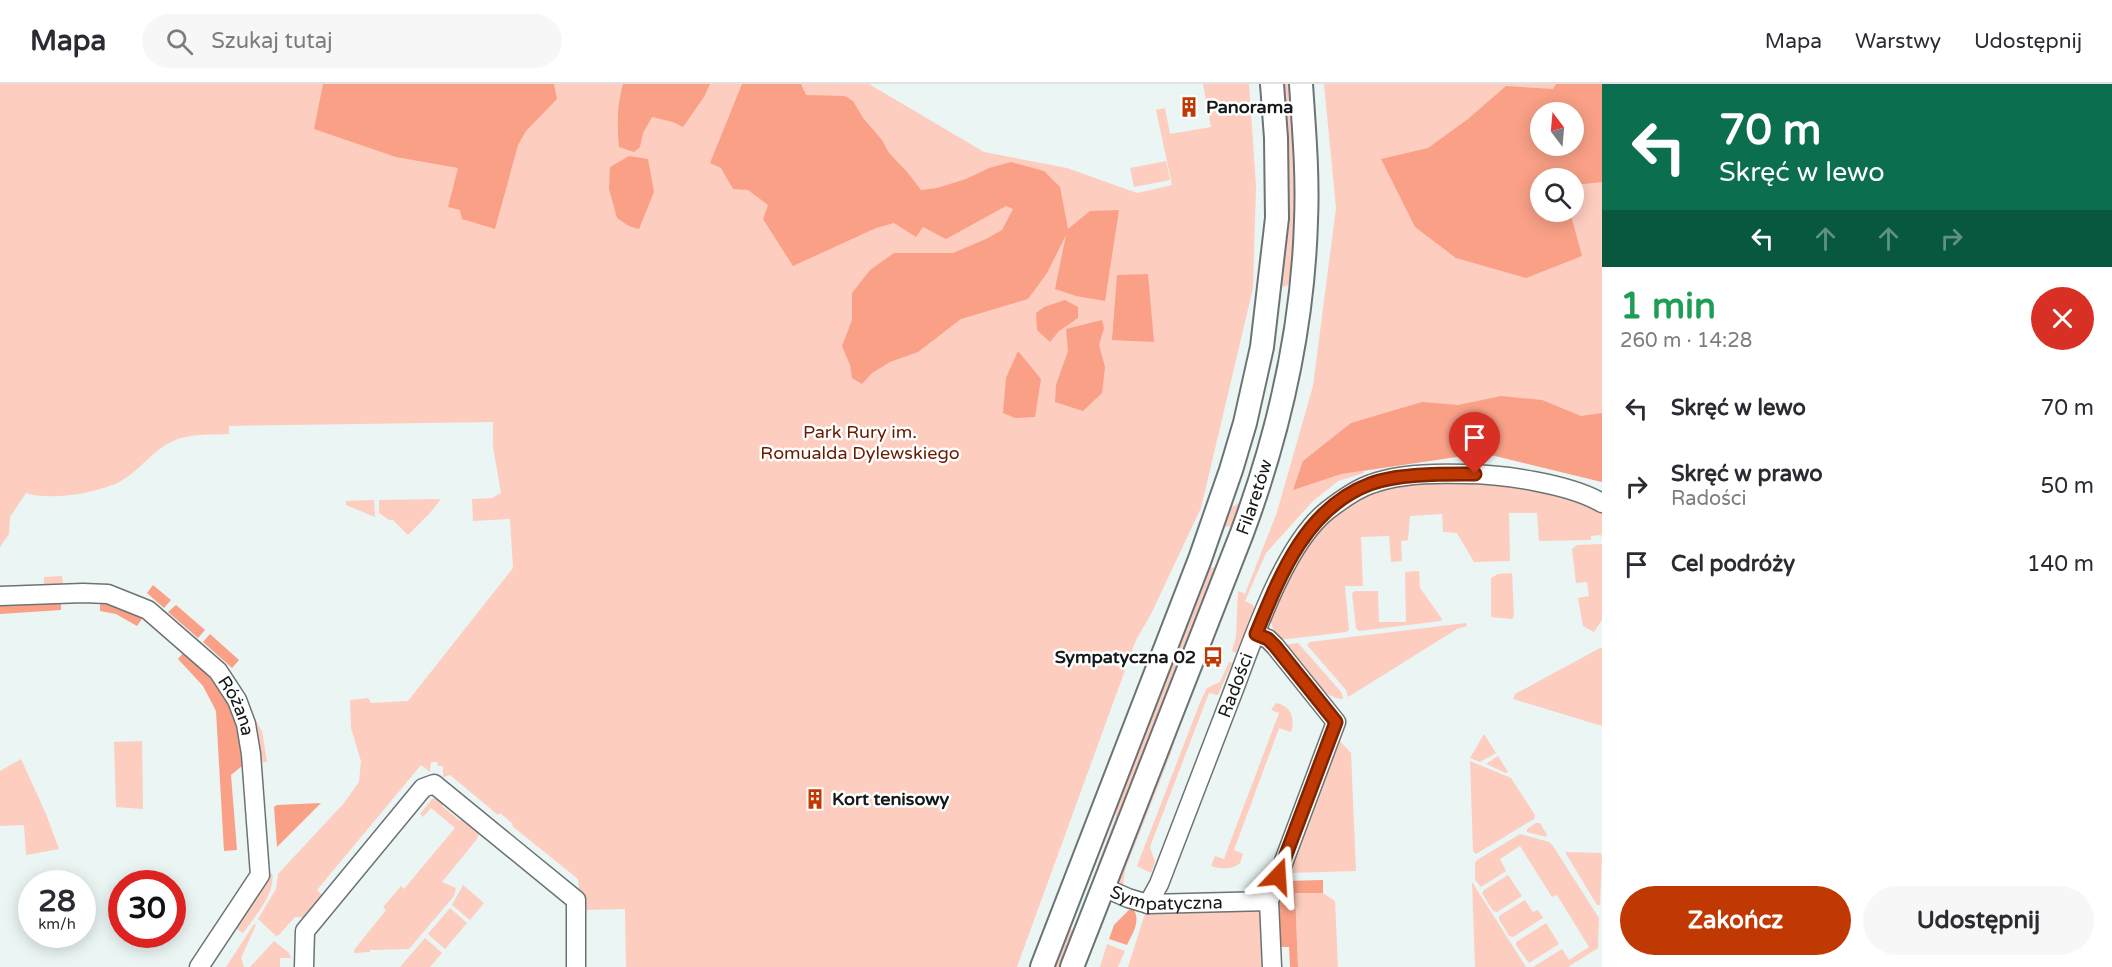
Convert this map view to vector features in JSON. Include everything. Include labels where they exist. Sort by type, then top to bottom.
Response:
[{"type":"main road","name":"Filaretów","points":[[1042,967],[1219,504],[1248,408],[1262,347],[1278,193],[1272,84]]},
{"type":"main road","name":"Filaretów","points":[[1072,967],[1255,498],[1282,399],[1302,287],[1306,185],[1301,84]]},
{"type":"main road","points":[[1077,875],[1103,887]]},
{"type":"street","name":"Radości","points":[[1148,904],[1159,884],[1256,634],[1285,568],[1300,540],[1327,510],[1371,483],[1393,478],[1475,474],[1518,478],[1565,489],[1602,503]]},
{"type":"street","name":"Różana","points":[[0,596],[108,594],[148,610],[218,671],[237,700],[246,724],[250,754],[260,875],[200,967]]},
{"type":"street","points":[[1256,634],[1268,639],[1275,646],[1336,722],[1269,901],[1272,967]]},
{"type":"street","points":[[304,967],[305,931],[423,788],[434,784],[576,900],[576,967]]},
{"type":"street","name":"Sympatyczna","points":[[1103,887],[1148,904],[1269,901]]},
{"type":"green space","name":"Park Rury im. Romualda Dylewskiego","points":[[0,84],[869,84],[984,152],[1067,168],[1137,193],[1172,185],[1156,110],[1165,108],[1170,134],[1211,127],[1203,84],[1249,84],[1256,186],[1253,288],[1201,508],[1151,614],[1136,640],[1017,967],[626,967],[625,909],[584,910],[585,896],[579,889],[578,879],[512,826],[513,824],[500,813],[498,815],[450,775],[443,777],[443,766],[438,766],[437,762],[431,762],[430,772],[421,765],[317,890],[325,898],[307,918],[295,917],[276,936],[258,919],[276,889],[278,874],[344,803],[359,782],[361,761],[351,728],[350,700],[368,698],[371,703],[408,701],[513,568],[510,519],[473,521],[472,499],[492,498],[501,493],[493,447],[493,422],[229,426],[229,434],[201,435],[173,441],[121,481],[100,489],[61,496],[26,493],[10,517],[9,534],[0,547]]},
{"type":"green space","points":[[1281,84],[1292,84],[1298,226],[1291,284],[1280,288],[1286,228]]},
{"type":"green space","points":[[1309,84],[1313,84],[1319,174],[1314,264]]},
{"type":"green space","points":[[1324,84],[1602,84],[1602,482],[1483,453],[1364,471],[1364,473],[1338,481],[1313,501],[1266,553],[1245,601],[1253,605],[1254,609],[1236,653],[1232,651],[1236,637],[1238,591],[1245,594],[1277,512],[1313,386],[1336,208]]},
{"type":"green space","points":[[1166,161],[1170,180],[1134,187],[1130,168]]},
{"type":"green space","points":[[1482,480],[1559,495],[1588,506],[1602,513],[1602,539],[1601,535],[1591,536],[1591,540],[1539,541],[1537,513],[1509,513],[1510,561],[1474,562],[1457,533],[1443,532],[1442,514],[1410,516],[1408,540],[1401,541],[1402,561],[1391,562],[1389,536],[1361,537],[1363,586],[1345,586],[1349,630],[1279,640],[1271,621],[1275,604],[1306,550],[1339,512],[1368,494],[1396,485]]},
{"type":"green space","points":[[441,499],[408,535],[393,520],[379,513],[379,500]]},
{"type":"green space","points":[[374,500],[375,517],[346,505],[346,501]]},
{"type":"green space","points":[[1243,501],[1236,525],[1224,527],[1211,557],[1230,508]]},
{"type":"green space","points":[[1229,534],[1232,534],[1097,873],[1097,866],[1115,819],[1121,786],[1206,566],[1213,568],[1217,566]]},
{"type":"green space","points":[[1602,544],[1602,620],[1594,632],[1583,626],[1578,598],[1589,596],[1587,582],[1576,583],[1572,549],[1577,545]]},
{"type":"green space","points":[[1419,571],[1420,588],[1442,619],[1441,621],[1359,631],[1356,628],[1352,593],[1355,591],[1378,591],[1379,622],[1406,622],[1405,572]]},
{"type":"green space","points":[[1512,573],[1514,616],[1512,619],[1491,617],[1491,578],[1498,574]]},
{"type":"green space","points":[[62,576],[63,585],[44,587],[44,577]]},
{"type":"green space","points":[[1466,623],[1467,626],[1457,629],[1348,697],[1346,690],[1307,645],[1310,642]]},
{"type":"green space","points":[[1298,643],[1342,693],[1343,699],[1335,698],[1319,687],[1284,645]]},
{"type":"green space","points":[[1602,648],[1602,726],[1513,699],[1515,694]]},
{"type":"green space","points":[[1229,662],[1232,663],[1218,695],[1209,693],[1150,847],[1155,862],[1151,873],[1137,866],[1201,700],[1207,688],[1220,682]]},
{"type":"green space","points":[[242,697],[262,731],[267,762],[257,763]]},
{"type":"green space","points":[[1276,703],[1289,710],[1292,718],[1291,732],[1279,728],[1234,850],[1243,854],[1240,863],[1226,868],[1211,866],[1215,856],[1224,859],[1279,713],[1271,710]]},
{"type":"green space","points":[[1178,729],[1171,753],[1125,870],[1123,886],[1116,878],[1165,752]]},
{"type":"green space","points":[[1484,734],[1496,753],[1480,762],[1470,758]]},
{"type":"green space","points":[[1338,739],[1351,753],[1356,871],[1289,873]]},
{"type":"green space","points":[[142,741],[143,809],[116,807],[114,742]]},
{"type":"green space","points":[[1498,756],[1508,772],[1486,764]]},
{"type":"green space","points":[[21,759],[59,849],[26,855],[24,825],[0,826],[0,771]]},
{"type":"green space","points":[[1470,761],[1511,778],[1535,815],[1534,819],[1476,854],[1473,851]]},
{"type":"green space","points":[[436,798],[444,803],[442,806],[460,821],[462,818],[479,834],[442,882],[456,888],[454,896],[409,949],[370,950],[370,952],[354,953],[386,910],[383,907],[401,886],[404,889],[455,828],[431,808],[423,817],[420,814],[432,799]]},
{"type":"green space","points":[[1540,823],[1546,837],[1527,832],[1527,829]]},
{"type":"green space","points":[[1520,834],[1549,842],[1553,846],[1599,918],[1598,948],[1568,967],[1533,967],[1562,949],[1569,960],[1589,947],[1557,895],[1552,897],[1520,846],[1500,859],[1506,871],[1481,887],[1475,880],[1477,860]]},
{"type":"green space","points":[[1565,852],[1600,853],[1602,855],[1600,905],[1597,905]]},
{"type":"green space","points":[[272,873],[271,889],[258,913],[243,933],[234,927]]},
{"type":"green space","points":[[1508,875],[1522,896],[1497,912],[1493,911],[1482,893]]},
{"type":"green space","points":[[1472,882],[1526,967],[1475,967]]},
{"type":"green space","points":[[463,885],[484,903],[470,920],[452,905]]},
{"type":"green space","points":[[1295,893],[1323,893],[1335,901],[1338,967],[1298,967]]},
{"type":"green space","points":[[1525,900],[1533,912],[1538,910],[1543,918],[1513,937],[1509,936],[1499,916]]},
{"type":"green space","points":[[1269,901],[1272,967],[1128,967],[1148,904]]},
{"type":"green space","points":[[450,908],[467,923],[445,949],[428,934]]},
{"type":"green space","points":[[1546,923],[1559,944],[1529,963],[1516,942]]},
{"type":"green space","points":[[254,924],[256,925],[241,958],[244,967],[226,967]]},
{"type":"green space","points":[[1065,927],[1077,932],[1065,967],[1052,967]]},
{"type":"green space","points":[[425,938],[442,953],[430,967],[400,967]]},
{"type":"green space","points":[[274,941],[289,953],[291,958],[280,958],[280,967],[250,967]]},
{"type":"green space","points":[[1107,944],[1125,951],[1118,967],[1100,967]]},
{"type":"shaded area","points":[[323,84],[554,84],[557,99],[526,131],[518,145],[495,229],[462,219],[460,210],[448,207],[458,168],[396,157],[314,129]]},
{"type":"shaded area","points":[[623,84],[710,84],[704,97],[683,127],[652,117],[643,133],[640,147],[634,152],[619,147],[618,115]]},
{"type":"shaded area","points":[[742,84],[801,84],[806,95],[845,96],[853,101],[889,153],[921,190],[937,188],[966,179],[989,168],[1011,162],[1044,171],[1060,187],[1068,229],[1090,211],[1119,210],[1105,301],[1076,296],[1055,289],[1066,235],[1047,273],[1028,299],[961,319],[918,352],[890,362],[872,373],[862,384],[852,378],[850,365],[842,346],[852,320],[852,293],[870,270],[894,253],[953,253],[986,239],[1002,230],[1013,209],[1006,206],[946,239],[923,227],[916,237],[894,223],[876,228],[793,266],[763,219],[768,205],[748,190],[733,189],[721,168],[710,163]]},
{"type":"shaded area","points":[[1556,84],[1602,84],[1602,182],[1584,184],[1584,168],[1530,168],[1530,222],[1573,222],[1582,256],[1526,278],[1456,258],[1415,227],[1381,159],[1428,148],[1468,119],[1506,86],[1553,89]]},
{"type":"shaded area","points":[[629,156],[648,159],[654,192],[639,229],[617,218],[609,189],[610,167]]},
{"type":"shaded area","points":[[1148,274],[1154,342],[1112,340],[1117,275]]},
{"type":"shaded area","points":[[1065,300],[1078,307],[1078,318],[1059,331],[1050,342],[1037,330],[1036,313],[1044,307]]},
{"type":"shaded area","points":[[1102,320],[1104,328],[1099,345],[1105,367],[1102,393],[1083,411],[1055,402],[1056,385],[1068,351],[1066,329]]},
{"type":"shaded area","points":[[1018,351],[1041,379],[1035,417],[1015,418],[1003,413],[1006,378]]},
{"type":"shaded area","points":[[1501,396],[1542,400],[1581,416],[1602,413],[1602,482],[1483,453],[1341,474],[1293,490],[1303,461],[1351,423],[1422,402],[1458,405]]},
{"type":"shaded area","points":[[153,585],[171,600],[164,608],[147,593]]},
{"type":"shaded area","points":[[61,601],[61,610],[0,614],[0,605]]},
{"type":"shaded area","points":[[100,602],[122,608],[142,619],[137,626],[116,614],[100,611]]},
{"type":"shaded area","points":[[176,605],[205,630],[198,638],[168,612]]},
{"type":"shaded area","points":[[210,634],[239,660],[232,668],[203,642]]},
{"type":"shaded area","points":[[184,652],[219,690],[233,715],[237,729],[242,766],[231,775],[237,850],[224,851],[216,711],[203,686],[178,659]]},
{"type":"shaded area","points":[[321,803],[277,847],[274,807]]},
{"type":"shaded area","points":[[1323,880],[1323,893],[1295,893],[1298,967],[1290,967],[1289,947],[1277,947],[1274,912],[1283,881]]},
{"type":"shaded area","points":[[1132,907],[1136,921],[1127,945],[1109,939],[1114,925]]},
{"type":"place","name":"Panorama","points":[[1189,107]]},
{"type":"place","name":"Sympatyczna 02","points":[[1213,657]]},
{"type":"place","name":"Kort tenisowy","points":[[815,799]]},
{"type":"route","points":[[1278,876],[1336,722],[1275,646],[1268,639],[1256,634],[1285,568],[1300,540],[1327,510],[1371,483],[1393,478],[1475,474]]}]
